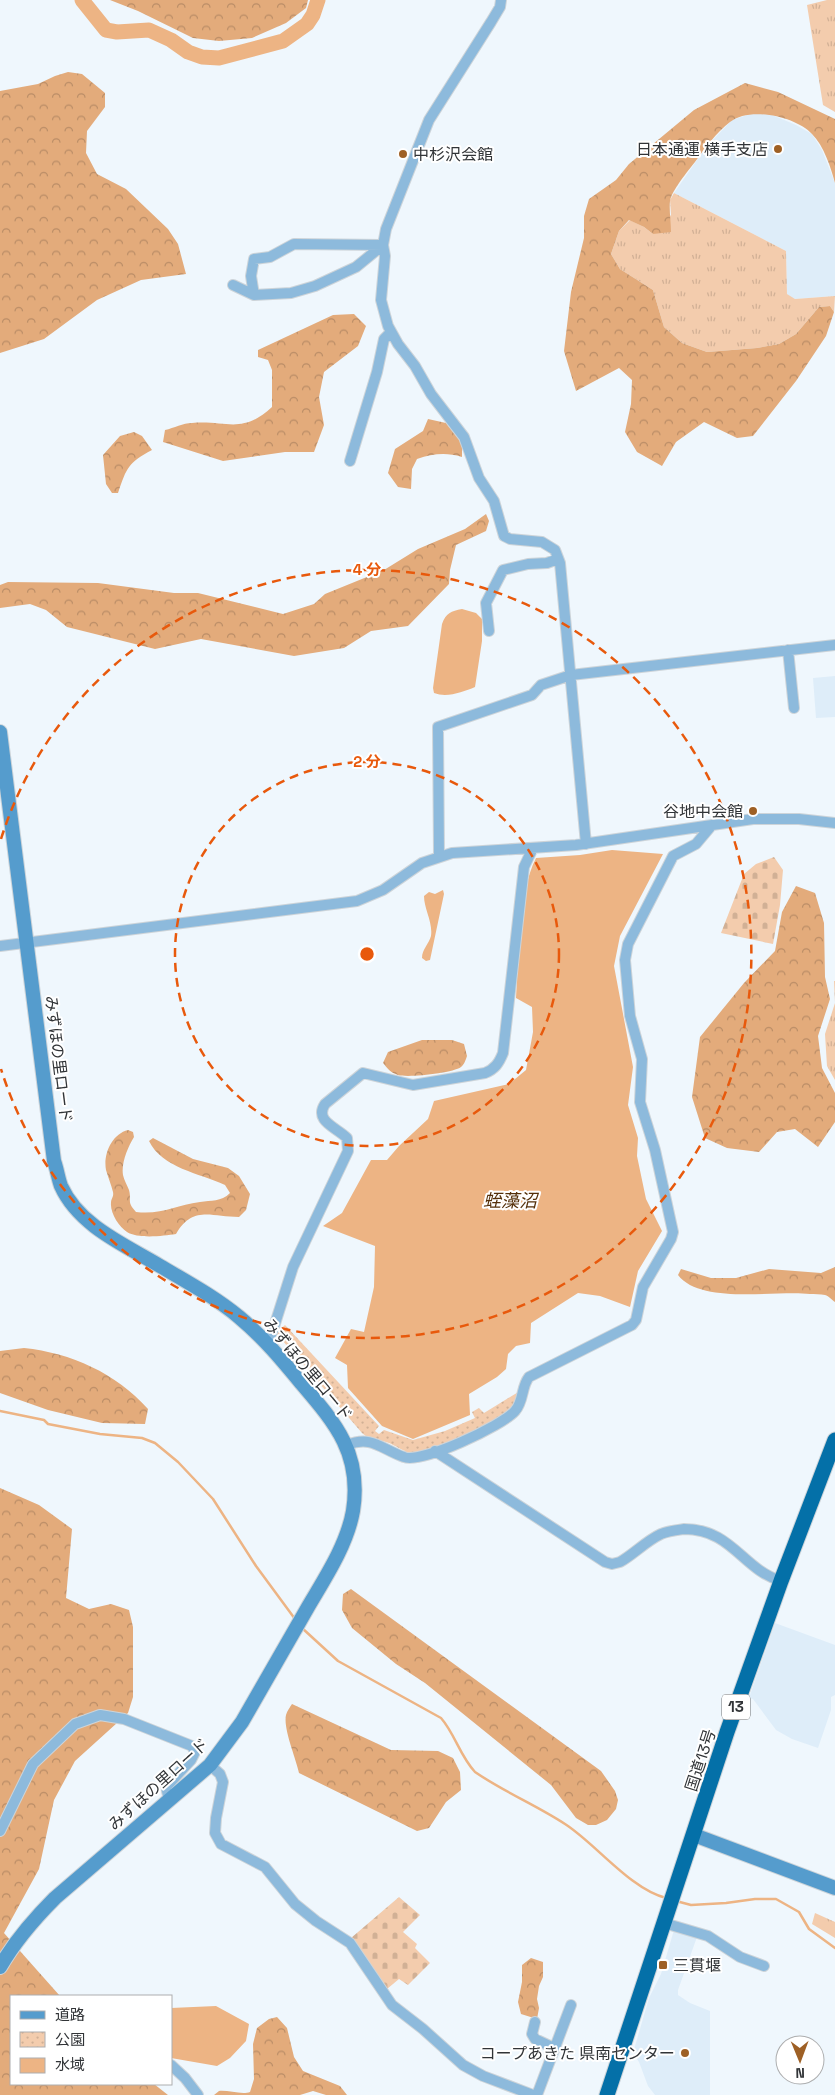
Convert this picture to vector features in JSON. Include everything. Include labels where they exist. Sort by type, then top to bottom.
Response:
[{"type":"highway","name":"国道13号","points":[[607,2095],[727,1732],[781,1581],[835,1440]]},
{"type":"street","points":[[501,0],[500,7],[429,120],[397,199],[386,229],[383,245],[381,300],[391,332],[398,344],[415,366],[431,394],[464,437],[479,478],[494,501],[504,536],[510,539],[542,542],[555,550],[558,559],[571,674],[586,844]]},
{"type":"street","points":[[254,295],[251,276],[254,258],[270,257],[294,244],[383,245]]},
{"type":"street","points":[[233,284],[254,295],[291,293],[315,286],[356,267],[383,245]]},
{"type":"street","points":[[350,461],[377,372],[384,339],[391,332]]},
{"type":"street","points":[[489,631],[486,603],[503,570],[528,564],[547,563],[558,559]]},
{"type":"street","points":[[439,856],[438,727],[532,695],[541,684],[571,674],[606,672],[835,645]]},
{"type":"street","points":[[788,650],[794,708]]},
{"type":"street","name":"みずほの里ロード","points":[[0,732],[54,1161],[61,1186],[73,1206],[91,1224],[213,1297],[240,1318],[267,1343],[336,1424],[347,1445],[354,1474],[355,1491],[353,1512],[346,1537],[323,1581],[242,1722],[210,1765],[54,1898],[33,1920],[0,1967]]},
{"type":"street","points":[[0,946],[358,902],[383,890],[422,863],[439,856],[478,850],[586,844],[753,819],[835,822]]},
{"type":"street","points":[[347,1445],[365,1440],[406,1458],[413,1459],[456,1445],[513,1413],[521,1401],[523,1388],[529,1377],[632,1325],[636,1320],[643,1287],[674,1232],[655,1150],[640,1102],[642,1059],[630,1016],[625,960],[628,944],[673,856],[696,844],[712,825]]},
{"type":"street","points":[[267,1343],[274,1330],[293,1267],[348,1151],[347,1138],[324,1120],[321,1115],[321,1110],[325,1104],[364,1073],[413,1085],[485,1073],[492,1070],[499,1062],[503,1053],[524,867],[533,848]]},
{"type":"street","points":[[435,1451],[605,1562],[612,1564],[620,1562],[663,1533],[694,1529],[720,1537],[770,1578],[781,1581]]},
{"type":"street","points":[[0,1831],[33,1764],[75,1724],[100,1715],[124,1719],[192,1746],[195,1752],[191,1760],[166,1787],[169,1800]]},
{"type":"street","points":[[210,1765],[220,1774],[223,1782],[215,1834],[221,1844],[265,1867],[295,1904],[316,1921],[350,1943],[392,2005],[423,2029],[463,2065],[483,2076],[532,2095]]},
{"type":"street","points":[[694,1835],[835,1888]]},
{"type":"street","points":[[666,1918],[708,1936],[740,1957],[764,1966]]},
{"type":"street","points":[[537,2095],[571,2005]]},
{"type":"street","points":[[535,2022],[533,2037],[554,2048]]},
{"type":"street","points":[[172,2066],[185,2078],[198,2095]]},
{"type":"shaded area","points":[[753,113],[770,114],[796,125],[812,134],[822,150],[835,183],[835,296],[795,299],[790,297],[787,294],[786,251],[674,193],[706,147],[732,120]]},
{"type":"shaded area","points":[[835,676],[835,717],[816,718],[813,678]]},
{"type":"shaded area","points":[[775,1623],[835,1645],[835,1695],[831,1697],[831,1710],[818,1748],[792,1739],[776,1730],[753,1699],[749,1698]]},
{"type":"shaded area","points":[[674,1930],[697,1937],[678,1990],[678,1995],[690,2003],[710,2011],[710,2095],[655,2095],[648,2086],[639,2062],[633,2053],[649,1998],[661,1974]]},
{"type":"green space","points":[[110,0],[308,0],[306,8],[286,23],[252,38],[219,41],[193,38],[138,11]]},
{"type":"green space","points":[[835,0],[835,112],[823,105],[807,5]]},
{"type":"green space","points":[[68,72],[82,74],[105,93],[105,107],[87,131],[86,153],[97,174],[126,189],[168,229],[178,244],[186,274],[141,280],[97,300],[44,339],[0,353],[0,91],[38,84]]},
{"type":"green space","points":[[745,83],[778,92],[835,119],[835,183],[820,145],[805,128],[784,119],[761,114],[739,117],[730,122],[716,135],[685,175],[671,197],[671,232],[653,234],[644,227],[629,220],[619,231],[611,254],[620,269],[653,290],[664,327],[682,343],[707,352],[757,348],[779,344],[796,334],[819,307],[830,306],[834,312],[826,336],[796,381],[753,436],[737,438],[704,422],[676,442],[662,466],[637,452],[625,432],[631,404],[632,380],[619,368],[576,391],[564,351],[571,292],[584,238],[584,216],[589,199],[616,180],[629,164],[694,110]]},
{"type":"green space","points":[[674,193],[786,251],[787,294],[795,299],[835,296],[834,312],[830,306],[819,307],[796,334],[779,344],[757,348],[707,352],[682,343],[664,327],[653,290],[620,269],[611,254],[619,231],[630,220],[653,234],[671,215],[670,200]]},
{"type":"green space","points":[[354,314],[366,326],[358,346],[324,372],[319,397],[324,425],[314,452],[285,452],[223,461],[163,442],[165,430],[189,423],[243,424],[261,416],[272,407],[272,370],[268,360],[258,357],[258,350],[333,315]]},
{"type":"green space","points":[[428,419],[446,423],[462,443],[462,457],[439,454],[417,459],[412,469],[411,489],[398,487],[388,473],[395,449],[423,431]]},
{"type":"green space","points":[[134,432],[142,436],[152,450],[133,462],[126,471],[118,493],[112,493],[106,484],[103,455],[120,436]]},
{"type":"green space","points":[[486,514],[489,521],[486,531],[456,545],[449,584],[408,626],[371,631],[344,648],[294,656],[201,639],[155,649],[67,627],[46,610],[30,604],[0,608],[0,585],[8,582],[98,583],[174,593],[198,593],[283,614],[314,604],[325,594],[384,570],[418,549],[465,529]]},
{"type":"green space","points":[[774,857],[783,870],[780,905],[773,944],[721,933],[744,874],[756,864]]},
{"type":"green space","points":[[796,886],[815,893],[824,923],[825,977],[830,999],[818,1036],[822,1068],[835,1093],[835,1122],[818,1147],[795,1129],[777,1132],[759,1152],[727,1148],[705,1138],[692,1097],[700,1037],[744,983],[775,951],[782,912]]},
{"type":"green space","points":[[835,1003],[835,1080],[827,1066],[825,1034]]},
{"type":"green space","points":[[422,1040],[452,1040],[464,1044],[467,1056],[464,1063],[461,1067],[449,1071],[403,1076],[389,1070],[383,1063],[388,1052]]},
{"type":"green space","points":[[128,1130],[133,1132],[134,1137],[124,1160],[123,1175],[130,1194],[130,1203],[136,1212],[154,1212],[191,1203],[216,1200],[230,1193],[225,1185],[182,1169],[163,1158],[149,1141],[153,1138],[193,1159],[228,1168],[239,1176],[250,1194],[246,1210],[239,1217],[196,1216],[182,1225],[176,1234],[137,1236],[124,1230],[112,1211],[113,1192],[105,1164],[107,1151],[113,1140],[122,1132]]},
{"type":"green space","points":[[835,1267],[835,1302],[820,1294],[739,1294],[703,1290],[689,1284],[678,1275],[681,1269],[711,1278],[736,1278],[769,1269],[821,1273]]},
{"type":"green space","points":[[285,1325],[379,1426],[375,1431],[379,1434],[384,1430],[413,1440],[445,1431],[475,1418],[472,1412],[479,1408],[484,1413],[520,1391],[511,1412],[452,1443],[406,1455],[405,1451],[393,1445],[371,1439],[362,1433],[276,1333]]},
{"type":"green space","points":[[24,1348],[75,1360],[107,1375],[122,1385],[148,1409],[145,1424],[102,1423],[48,1410],[0,1393],[0,1351]]},
{"type":"green space","points":[[0,1488],[39,1505],[72,1529],[66,1598],[89,1609],[111,1604],[129,1610],[133,1627],[133,1697],[128,1713],[75,1761],[54,1800],[39,1869],[4,1933],[59,1995],[10,1995],[10,2085],[155,2085],[168,2095],[0,2095]]},
{"type":"green space","points":[[351,1589],[601,1771],[615,1791],[618,1800],[616,1809],[607,1820],[596,1825],[588,1825],[576,1818],[551,1785],[425,1683],[396,1664],[352,1628],[342,1610],[343,1594]]},
{"type":"green space","points":[[292,1704],[391,1750],[438,1751],[453,1758],[460,1772],[461,1790],[446,1802],[429,1828],[417,1831],[299,1773],[286,1728],[286,1714]]},
{"type":"green space","points":[[399,1897],[420,1915],[403,1932],[417,1944],[415,1948],[430,1963],[408,1985],[399,1979],[387,1989],[351,1938]]},
{"type":"green space","points":[[815,1913],[835,1922],[835,1938],[812,1924]]},
{"type":"green space","points":[[531,1958],[543,1962],[543,1977],[537,1999],[539,2008],[537,2019],[521,2014],[518,2002],[522,1982],[522,1965]]},
{"type":"green space","points":[[277,2017],[287,2028],[294,2057],[303,2071],[340,2086],[347,2095],[326,2095],[313,2091],[300,2095],[214,2095],[219,2091],[250,2092],[254,2079],[253,2044],[257,2028],[269,2019]]},
{"type":"water","points":[[462,609],[476,613],[482,619],[482,641],[475,687],[450,695],[434,693],[433,688],[442,624],[449,613]]},
{"type":"water","name":"蛭藻沼","points":[[612,850],[663,854],[620,936],[614,966],[633,1067],[628,1105],[638,1138],[637,1156],[646,1199],[662,1231],[638,1271],[630,1307],[600,1296],[578,1293],[531,1323],[530,1343],[516,1346],[508,1354],[506,1369],[497,1377],[469,1394],[470,1415],[413,1439],[382,1426],[348,1388],[347,1365],[335,1358],[351,1329],[364,1332],[374,1287],[375,1246],[323,1226],[342,1213],[371,1160],[387,1160],[428,1119],[434,1101],[509,1084],[526,1070],[533,1032],[532,1007],[516,998],[522,908],[530,873],[536,858],[580,855]]},
{"type":"water","points":[[443,890],[444,894],[430,960],[426,961],[422,958],[422,955],[430,939],[431,931],[424,896],[429,892],[435,894]]},
{"type":"water","points":[[216,2006],[249,2024],[246,2041],[230,2058],[217,2066],[172,2058],[172,2008]]},
{"type":"waterway","points":[[82,0],[106,30],[117,32],[149,30],[171,40],[188,52],[202,57],[219,58],[283,41],[307,24],[313,15],[318,0]]},
{"type":"waterway","points":[[0,1411],[44,1420],[48,1424],[100,1434],[142,1438],[155,1443],[178,1462],[213,1499],[256,1566],[295,1619]]},
{"type":"waterway","points":[[302,1628],[338,1661],[441,1718],[465,1759],[475,1772],[565,1824],[626,1876],[653,1893],[666,1898]]},
{"type":"waterway","points":[[676,1901],[691,1905],[776,1899],[799,1912],[809,1929],[835,1948]]},
{"type":"place","name":"日本通運 横手支店","points":[[778,149]]},
{"type":"place","name":"中杉沢会館","points":[[403,154]]},
{"type":"place","name":"谷地中会館","points":[[753,811]]},
{"type":"place","name":"三貫堰","points":[[663,1965]]},
{"type":"place","name":"コープあきた 県南センター","points":[[685,2053]]}]
